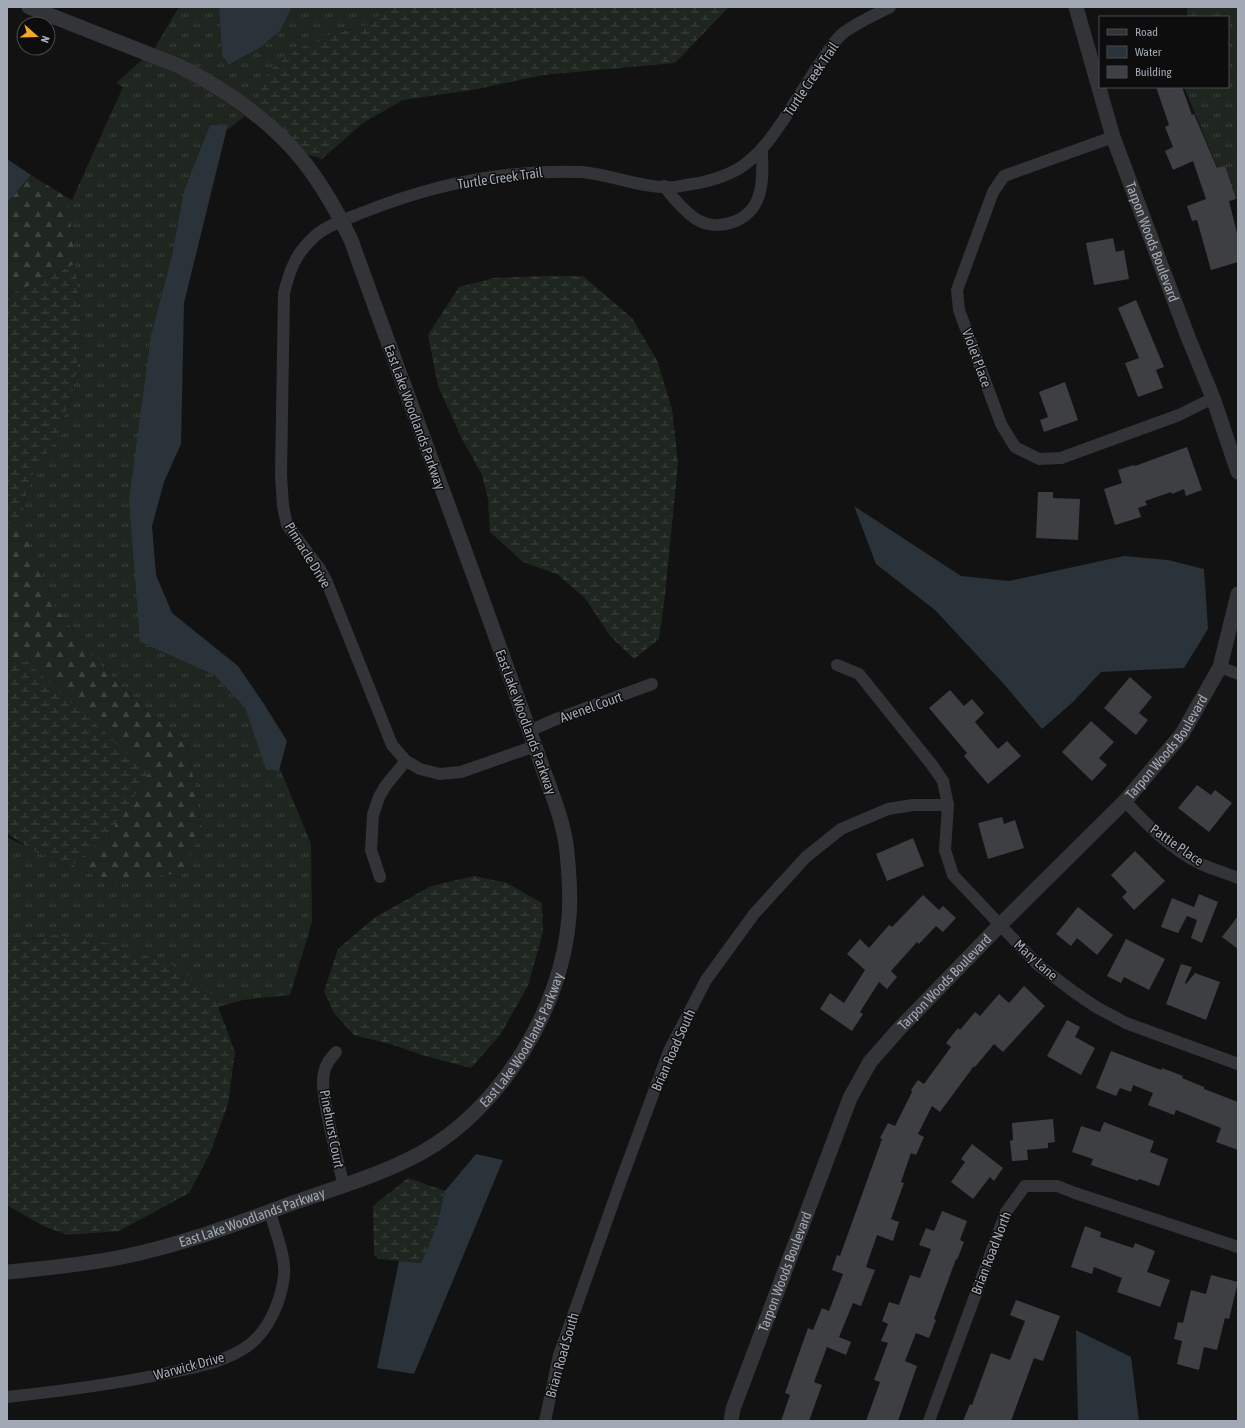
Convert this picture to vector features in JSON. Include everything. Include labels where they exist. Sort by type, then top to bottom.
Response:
[{"type":"street","name":"East Lake Woodlands Parkway","points":[[7,1272],[121,1258],[184,1240],[270,1212],[388,1170],[439,1142],[480,1108],[516,1062],[533,1035],[547,1005],[557,977],[569,917],[567,849],[564,830],[558,811],[482,597],[351,240],[342,221],[323,190],[295,151],[257,115],[231,97],[203,78],[179,66],[29,7]]},
{"type":"street","name":"Turtle Creek Trail","points":[[342,221],[402,198],[461,182],[541,172],[582,172],[650,185],[673,187],[724,176],[748,162],[762,150],[842,34],[890,7]]},
{"type":"street","name":"Tarpon Woods Boulevard","points":[[1076,7],[1099,88]]},
{"type":"street","name":"Tarpon Woods Boulevard","points":[[1099,88],[1113,137],[1188,337],[1213,398],[1238,472]]},
{"type":"street","name":"Violet Place","points":[[1113,137],[1004,176],[993,192],[957,290],[959,310],[1001,424],[1015,447],[1039,459],[1061,458],[1180,415],[1213,398]]},
{"type":"street","points":[[664,186],[675,200],[690,214],[705,223],[725,224],[739,221],[753,207],[759,197],[763,172],[762,150]]},
{"type":"street","name":"Pinnacle Drive","points":[[342,221],[317,234],[303,247],[292,266],[284,293],[281,475],[283,506],[287,525],[320,569],[326,580],[392,745],[406,761],[420,769],[440,774],[461,772],[535,746]]},
{"type":"street","name":"Tarpon Woods Boulevard","points":[[731,1421],[733,1409],[758,1342],[854,1092],[870,1062],[899,1029],[1000,925],[1125,801],[1182,734],[1220,667],[1238,594]]},
{"type":"street","name":"Mary Lane","points":[[837,664],[859,674],[932,765],[943,781],[948,805],[945,850],[953,875],[1037,964],[1096,1007],[1126,1023],[1238,1064]]},
{"type":"street","points":[[1220,667],[1238,674]]},
{"type":"street","name":"Avenel Court","points":[[529,731],[554,720],[652,684]]},
{"type":"street","points":[[380,877],[371,850],[373,815],[379,797],[386,785],[406,761]]},
{"type":"street","name":"Pattie Place","points":[[1125,801],[1147,825],[1162,838],[1191,858],[1202,864],[1238,878]]},
{"type":"street","name":"Brian Road South","points":[[545,1421],[559,1355],[618,1189],[669,1051],[706,980],[754,914],[806,857],[841,829],[888,809],[913,805],[948,805]]},
{"type":"street","name":"Pinehurst Court","points":[[336,1052],[328,1062],[324,1072],[324,1098],[330,1130],[344,1185]]},
{"type":"street","name":"Brian Road North","points":[[929,1421],[1006,1212],[1025,1186],[1056,1186],[1238,1247]]},
{"type":"street","name":"Warwick Drive","points":[[7,1397],[87,1388],[183,1370],[210,1363],[232,1355],[249,1345],[265,1327],[277,1305],[282,1291],[284,1262],[270,1212]]},
{"type":"green space","points":[[179,7],[219,7],[222,55],[230,65],[261,47],[280,31],[292,7],[388,7],[368,25],[325,36],[255,103],[258,106],[257,107],[154,49]]},
{"type":"green space","points":[[388,7],[729,7],[675,63],[543,75],[478,89],[403,100],[363,123],[322,159],[306,154],[255,103],[263,80],[282,57],[325,36],[368,25]]},
{"type":"green space","points":[[1187,7],[1238,7],[1238,201],[1221,176],[1184,88],[1229,88],[1229,16],[1187,16]]},
{"type":"green space","points":[[143,59],[176,72],[210,91],[245,116],[226,131],[228,124],[210,125],[184,190],[172,255],[151,335],[141,416],[140,642],[214,675],[245,708],[266,770],[279,771],[280,769],[311,844],[312,922],[290,995],[243,1000],[218,1007],[213,993],[56,935],[7,943],[7,837],[60,863],[120,884],[202,832],[187,743],[145,710],[90,654],[54,605],[23,527],[23,505],[34,472],[56,440],[73,391],[82,336],[68,198],[72,200],[123,87],[116,83]]},
{"type":"green space","points":[[31,175],[68,198],[75,264],[7,296],[7,203]]},
{"type":"green space","points":[[75,264],[82,335],[73,391],[56,440],[34,472],[23,505],[23,521],[7,525],[7,296]]},
{"type":"green space","points":[[583,276],[632,318],[657,360],[672,409],[678,463],[665,595],[659,639],[634,659],[610,636],[585,598],[557,574],[523,562],[490,532],[488,499],[482,475],[462,439],[438,386],[428,335],[459,287],[494,278]]},
{"type":"green space","points":[[23,521],[23,527],[54,605],[90,654],[145,710],[187,743],[202,832],[181,872],[120,884],[71,867],[111,832],[7,664],[7,525]]},
{"type":"green space","points":[[27,662],[149,773],[111,832],[71,867],[38,853],[7,833],[7,664]]},
{"type":"green space","points":[[474,876],[507,883],[542,903],[543,932],[528,986],[500,1035],[471,1068],[354,1035],[334,1013],[324,991],[338,949],[374,918],[431,886]]},
{"type":"green space","points":[[56,935],[113,944],[173,965],[213,993],[235,1052],[228,1104],[210,1153],[189,1193],[119,1231],[68,1235],[43,1226],[7,1205],[7,943]]},
{"type":"green space","points":[[408,1178],[445,1191],[437,1225],[421,1263],[379,1259],[374,1254],[373,1206]]},
{"type":"water","points":[[219,7],[292,7],[280,31],[261,47],[229,65],[222,55]]},
{"type":"water","points":[[228,124],[184,303],[181,444],[164,482],[152,526],[156,575],[172,613],[238,666],[264,704],[287,741],[279,771],[266,770],[245,708],[214,675],[140,642],[129,500],[151,335],[172,255],[184,190],[210,125]]},
{"type":"water","points":[[7,159],[31,175],[7,203]]},
{"type":"water","points":[[854,506],[961,576],[1009,581],[1124,556],[1168,560],[1204,569],[1208,629],[1184,668],[1101,672],[1073,702],[1042,729],[1002,682],[935,610],[876,564]]},
{"type":"water","points":[[476,1154],[503,1160],[414,1374],[377,1368],[399,1261],[421,1263],[437,1225],[445,1191]]},
{"type":"water","points":[[1076,1330],[1131,1357],[1139,1421],[1078,1421]]},
{"type":"building","points":[[1156,88],[1182,88],[1192,115],[1194,114],[1217,168],[1225,166],[1236,199],[1229,201],[1238,237],[1238,262],[1211,270],[1197,220],[1192,221],[1187,206],[1206,199],[1193,161],[1173,170],[1165,151],[1173,147],[1165,127],[1169,125]]},
{"type":"building","points":[[1113,238],[1116,252],[1124,250],[1129,279],[1094,285],[1086,243]]},
{"type":"building","points":[[1136,300],[1164,367],[1156,370],[1163,388],[1138,397],[1125,363],[1139,358],[1118,308]]},
{"type":"building","points":[[1065,382],[1078,420],[1044,432],[1040,420],[1048,417],[1039,392]]},
{"type":"building","points":[[1187,447],[1202,490],[1186,496],[1184,489],[1172,494],[1171,492],[1145,501],[1147,505],[1138,508],[1141,517],[1115,525],[1104,489],[1122,483],[1118,470],[1134,465],[1135,466]]},
{"type":"building","points":[[1038,492],[1053,492],[1053,498],[1080,499],[1078,540],[1036,538]]},
{"type":"building","points":[[1130,677],[1152,697],[1139,713],[1148,720],[1136,735],[1104,708]]},
{"type":"building","points":[[950,690],[964,706],[972,699],[984,713],[975,722],[998,749],[1007,741],[1021,756],[988,784],[964,756],[967,753],[929,708]]},
{"type":"building","points":[[1091,721],[1114,742],[1099,758],[1107,765],[1092,781],[1062,752]]},
{"type":"building","points":[[1197,785],[1211,795],[1215,790],[1232,803],[1209,832],[1178,808]]},
{"type":"building","points":[[1002,817],[1004,824],[1015,820],[1024,848],[988,859],[978,823]]},
{"type":"building","points":[[913,838],[924,866],[887,881],[876,854]]},
{"type":"building","points":[[1135,851],[1165,881],[1134,910],[1122,897],[1127,892],[1111,875]]},
{"type":"building","points":[[1199,894],[1218,902],[1202,943],[1191,938],[1197,920],[1187,916],[1178,933],[1161,927],[1172,898],[1194,907]]},
{"type":"building","points":[[923,895],[939,910],[943,906],[956,918],[943,932],[936,926],[919,944],[917,942],[891,971],[897,977],[887,989],[879,982],[860,1012],[863,1014],[852,1031],[820,1009],[830,993],[844,1003],[865,970],[847,954],[860,939],[869,948],[889,925],[892,927]]},
{"type":"building","points":[[1078,907],[1113,935],[1097,955],[1077,938],[1071,946],[1056,934]]},
{"type":"building","points":[[1238,916],[1238,949],[1222,937]]},
{"type":"building","points":[[1126,939],[1165,959],[1149,990],[1124,977],[1121,983],[1107,976]]},
{"type":"building","points":[[1181,964],[1192,967],[1185,983],[1186,984],[1195,973],[1220,982],[1206,1020],[1166,1004]]},
{"type":"building","points":[[1024,986],[1045,1006],[1003,1052],[994,1044],[975,1067],[974,1066],[940,1112],[932,1106],[918,1134],[924,1137],[916,1155],[911,1153],[901,1182],[904,1183],[891,1219],[899,1222],[893,1241],[877,1235],[866,1267],[875,1270],[861,1306],[853,1303],[839,1337],[851,1342],[846,1355],[827,1347],[814,1382],[822,1385],[809,1421],[781,1421],[790,1395],[785,1393],[808,1328],[813,1330],[822,1308],[829,1311],[843,1274],[832,1270],[837,1255],[840,1256],[882,1139],[880,1138],[888,1123],[895,1126],[912,1092],[911,1090],[918,1080],[924,1084],[951,1047],[946,1043],[958,1028],[960,1030],[975,1012],[980,1016],[999,994],[1009,1003]]},
{"type":"building","points":[[1067,1020],[1080,1027],[1075,1037],[1095,1048],[1081,1075],[1047,1056]]},
{"type":"building","points":[[1111,1051],[1161,1070],[1162,1068],[1183,1076],[1182,1078],[1204,1087],[1204,1089],[1238,1102],[1238,1150],[1216,1142],[1221,1128],[1176,1110],[1174,1115],[1148,1105],[1153,1093],[1133,1085],[1131,1092],[1120,1088],[1116,1096],[1096,1088]]},
{"type":"building","points":[[1053,1119],[1055,1142],[1048,1143],[1048,1148],[1027,1150],[1028,1160],[1012,1161],[1010,1141],[1013,1140],[1012,1123]]},
{"type":"building","points":[[1104,1122],[1154,1141],[1150,1152],[1168,1159],[1159,1186],[1139,1179],[1138,1181],[1091,1165],[1093,1159],[1072,1152],[1081,1126],[1100,1132]]},
{"type":"building","points":[[972,1144],[1003,1168],[994,1181],[990,1177],[973,1199],[951,1182],[965,1162],[961,1159]]},
{"type":"building","points":[[942,1211],[967,1221],[960,1240],[964,1242],[957,1260],[956,1259],[934,1319],[936,1320],[929,1338],[916,1333],[905,1361],[917,1366],[898,1421],[866,1421],[880,1382],[874,1380],[888,1343],[881,1341],[888,1324],[882,1321],[889,1302],[899,1305],[910,1275],[920,1278],[931,1249],[919,1245],[926,1228],[934,1231]]},
{"type":"building","points":[[1085,1226],[1101,1232],[1100,1237],[1133,1248],[1135,1243],[1155,1251],[1147,1272],[1170,1280],[1160,1307],[1117,1292],[1122,1278],[1094,1267],[1092,1274],[1071,1267]]},
{"type":"building","points":[[1211,1275],[1238,1282],[1229,1319],[1225,1318],[1217,1350],[1204,1347],[1199,1370],[1177,1364],[1182,1341],[1174,1339],[1178,1322],[1183,1323],[1191,1290],[1206,1294]]},
{"type":"building","points":[[1016,1300],[1060,1316],[1043,1361],[1034,1358],[1011,1421],[963,1421],[970,1404],[972,1405],[991,1353],[1010,1360],[1025,1321],[1010,1315]]}]
